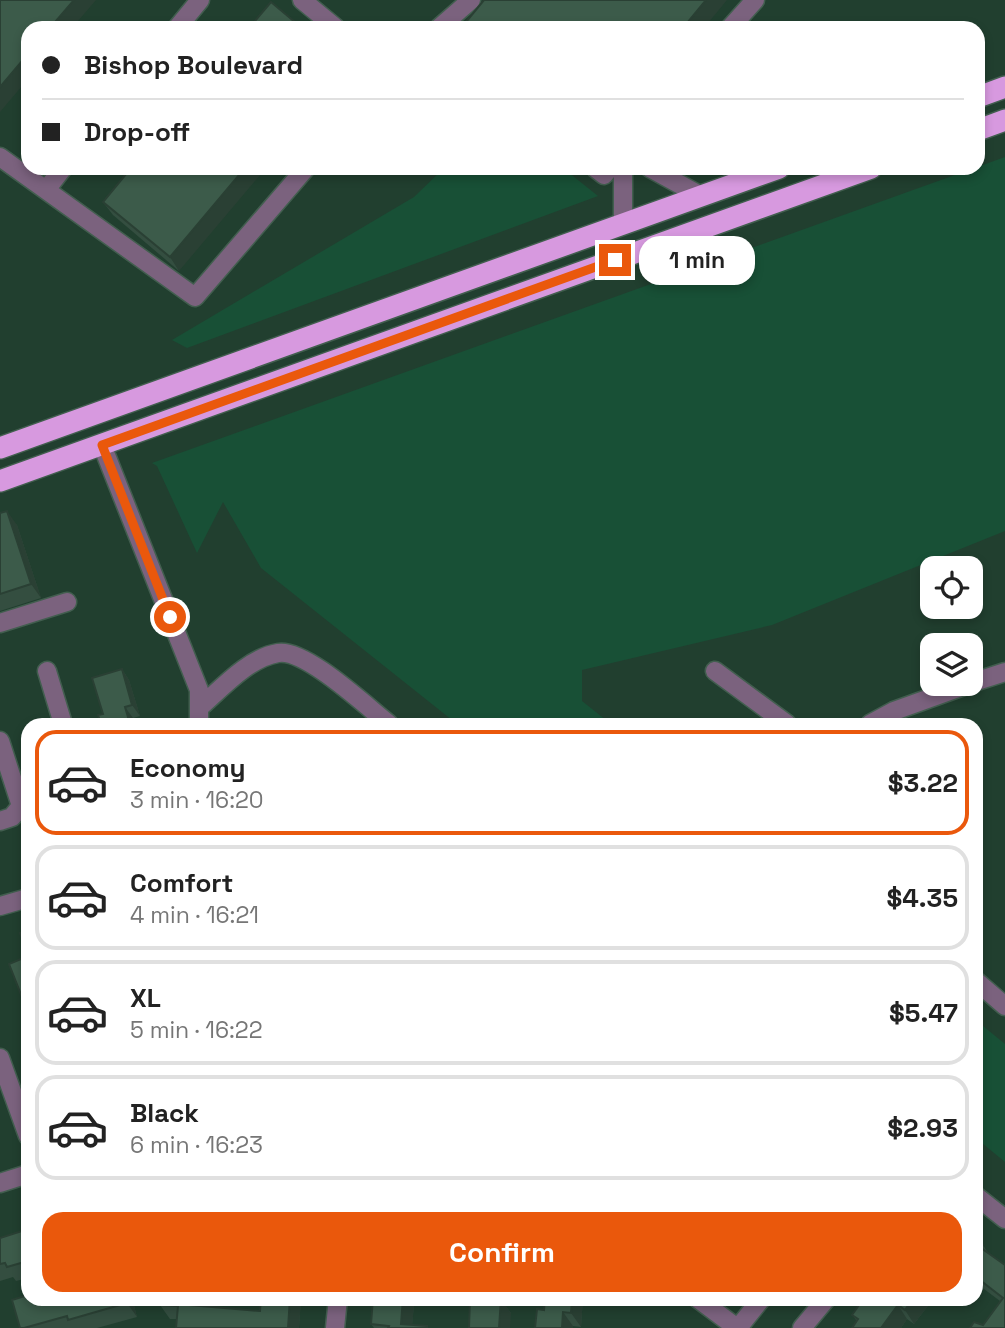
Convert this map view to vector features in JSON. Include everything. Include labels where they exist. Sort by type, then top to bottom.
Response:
[{"type":"highway","points":[[985,94],[1005,87]]},
{"type":"highway","points":[[985,127],[1005,120]]},
{"type":"highway","points":[[0,447],[760,175]]},
{"type":"highway","points":[[0,481],[852,175]]},
{"type":"street","points":[[183,21],[200,0]]},
{"type":"street","points":[[302,0],[328,21]]},
{"type":"street","points":[[447,21],[471,0]]},
{"type":"street","points":[[736,21],[755,0]]},
{"type":"street","points":[[0,157],[21,172]]},
{"type":"street","points":[[25,175],[195,297],[300,175]]},
{"type":"street","points":[[46,190],[58,175]]},
{"type":"street","points":[[623,175],[623,224]]},
{"type":"street","points":[[663,175],[701,196]]},
{"type":"street","points":[[102,445],[199,690],[199,716]]},
{"type":"street","points":[[0,623],[67,602]]},
{"type":"street","points":[[199,716],[256,661],[283,652],[311,663],[381,718]]},
{"type":"street","points":[[47,671],[61,718]]},
{"type":"street","points":[[715,671],[779,718]]},
{"type":"street","points":[[983,680],[1005,672]]},
{"type":"street","points":[[881,718],[936,696]]},
{"type":"street","points":[[0,741],[21,806],[12,817],[0,821]]},
{"type":"street","points":[[0,906],[21,900]]},
{"type":"street","points":[[983,987],[1005,1006]]},
{"type":"street","points":[[0,1058],[21,1116]]},
{"type":"street","points":[[0,1183],[21,1176]]},
{"type":"street","points":[[983,1202],[1005,1219]]},
{"type":"street","points":[[335,1328],[337,1306]]},
{"type":"street","points":[[708,1306],[738,1328],[756,1306]]},
{"type":"street","points":[[802,1328],[820,1306]]},
{"type":"green space","points":[[1005,157],[1005,531],[943,556],[920,556],[920,565],[772,625],[582,670],[582,701],[603,718],[449,718],[261,568],[223,502],[197,553],[157,466],[152,463],[955,175],[985,175],[985,164]]},
{"type":"green space","points":[[437,175],[572,175],[598,196],[187,348],[172,340],[414,197]]},
{"type":"green space","points":[[983,1026],[1005,1044],[1005,1162],[983,1144]]},
{"type":"building","points":[[0,0],[74,0],[56,21],[21,21],[21,62],[0,87]]},
{"type":"building","points":[[484,0],[706,0],[689,21],[467,21]]},
{"type":"building","points":[[271,2],[294,21],[255,21]]},
{"type":"building","points":[[125,175],[239,175],[170,257],[103,202]]},
{"type":"building","points":[[7,511],[31,584],[0,594],[0,513]]},
{"type":"building","points":[[122,669],[132,705],[125,707],[128,718],[99,718],[98,715],[103,714],[92,678]]},
{"type":"building","points":[[21,959],[21,994],[9,964]]},
{"type":"building","points":[[21,1231],[21,1263],[7,1267],[5,1263],[0,1264],[0,1238]]},
{"type":"building","points":[[983,1249],[1005,1265],[1005,1328],[970,1328],[974,1322],[983,1325],[1003,1298],[983,1282]]},
{"type":"building","points":[[21,1297],[21,1306],[117,1306],[68,1320],[67,1316],[20,1328],[12,1300]]},
{"type":"building","points":[[178,1306],[260,1311],[260,1306],[289,1306],[288,1328],[176,1328]]},
{"type":"building","points":[[372,1306],[402,1306],[401,1324],[427,1328],[388,1328],[389,1326],[371,1324]]},
{"type":"building","points":[[470,1306],[501,1306],[499,1328],[469,1328]]},
{"type":"building","points":[[544,1306],[571,1306],[571,1313],[563,1312],[562,1328],[535,1328],[537,1309],[544,1310]]},
{"type":"building","points":[[858,1306],[897,1306],[881,1328],[852,1328],[858,1319],[852,1315]]},
{"type":"route","points":[[170,617],[102,445],[615,260]]}]
